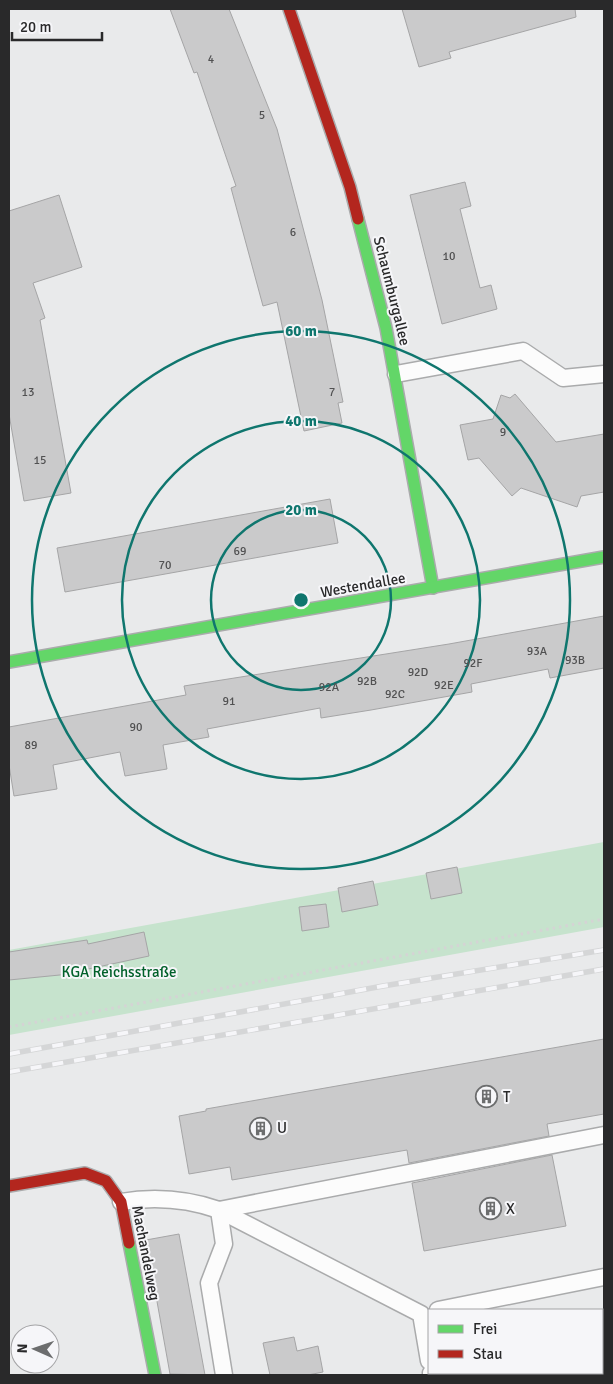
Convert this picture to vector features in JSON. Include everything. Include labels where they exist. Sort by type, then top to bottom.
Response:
[{"type":"street","name":"Schaumburgallee","points":[[289,9],[350,187],[396,374],[433,588]]},
{"type":"street","name":"Westendallee","points":[[9,662],[604,557]]},
{"type":"street","name":"Machandelweg","points":[[9,1186],[85,1173],[106,1181],[122,1202],[154,1375]]},
{"type":"lane","points":[[396,374],[523,351],[563,378],[604,374]]},
{"type":"lane","points":[[220,1210],[604,1135]]},
{"type":"lane","points":[[122,1202],[162,1198],[197,1203],[220,1210],[425,1313],[428,1350]]},
{"type":"lane","points":[[220,1210],[224,1244],[210,1282],[224,1375]]},
{"type":"lane","points":[[443,1309],[604,1277]]},
{"type":"path","points":[[9,1026],[604,919]]},
{"type":"green space","name":"KGA Reichsstraße","points":[[604,842],[604,927],[9,1035],[9,950]]},
{"type":"building","points":[[170,9],[229,9],[277,129],[322,300],[343,402],[338,403],[342,423],[304,431],[277,302],[263,306],[231,188],[236,186],[197,72],[194,73]]},
{"type":"building","points":[[402,9],[575,9],[576,17],[449,52],[451,58],[419,67]]},
{"type":"building","points":[[465,182],[471,206],[460,209],[480,288],[491,285],[497,309],[442,324],[410,195]]},
{"type":"building","points":[[59,195],[82,267],[33,283],[45,318],[40,320],[71,493],[24,501],[9,414],[9,211]]},
{"type":"building","points":[[515,394],[556,442],[604,434],[604,492],[581,496],[577,507],[521,488],[512,496],[479,458],[468,460],[460,425],[493,419],[501,395],[510,398]]},
{"type":"building","points":[[330,499],[338,543],[65,592],[57,548]]},
{"type":"building","points":[[604,616],[604,668],[550,678],[548,669],[471,684],[472,692],[371,710],[321,718],[320,708],[207,729],[209,737],[163,745],[167,769],[125,776],[120,752],[53,765],[57,789],[14,796],[9,765],[9,727],[186,695],[184,686],[449,644]]},
{"type":"building","points":[[457,867],[462,893],[431,899],[426,873]]},
{"type":"building","points":[[373,881],[378,905],[342,912],[338,888]]},
{"type":"building","points":[[326,904],[329,927],[302,931],[299,907]]},
{"type":"building","points":[[144,932],[149,956],[79,971],[80,973],[9,980],[9,952],[87,940],[88,944]]},
{"type":"building","points":[[604,1039],[604,1114],[547,1124],[549,1136],[409,1163],[407,1150],[232,1180],[230,1167],[189,1174],[179,1116],[206,1111],[206,1109]]},
{"type":"building","name":"X","points":[[552,1155],[566,1226],[424,1251],[412,1183]]},
{"type":"building","points":[[179,1234],[205,1375],[170,1374],[146,1240]]},
{"type":"building","points":[[294,1337],[297,1351],[318,1346],[323,1372],[308,1375],[270,1375],[263,1343]]},
{"type":"railway","points":[[9,1054],[383,986],[604,950]]},
{"type":"railway","points":[[9,1072],[604,969]]},
{"type":"traffic: fast","points":[[358,219],[386,328],[433,588]]},
{"type":"traffic: fast","points":[[9,662],[604,557]]},
{"type":"traffic: fast","points":[[129,1243],[155,1375]]},
{"type":"traffic: jam","points":[[289,9],[350,187],[358,219]]},
{"type":"traffic: jam","points":[[9,1186],[85,1173],[106,1181],[121,1202],[129,1243]]},
{"type":"place","name":"T","points":[[487,1097]]},
{"type":"place","name":"U","points":[[261,1128]]},
{"type":"place","name":"X","points":[[490,1209]]}]
